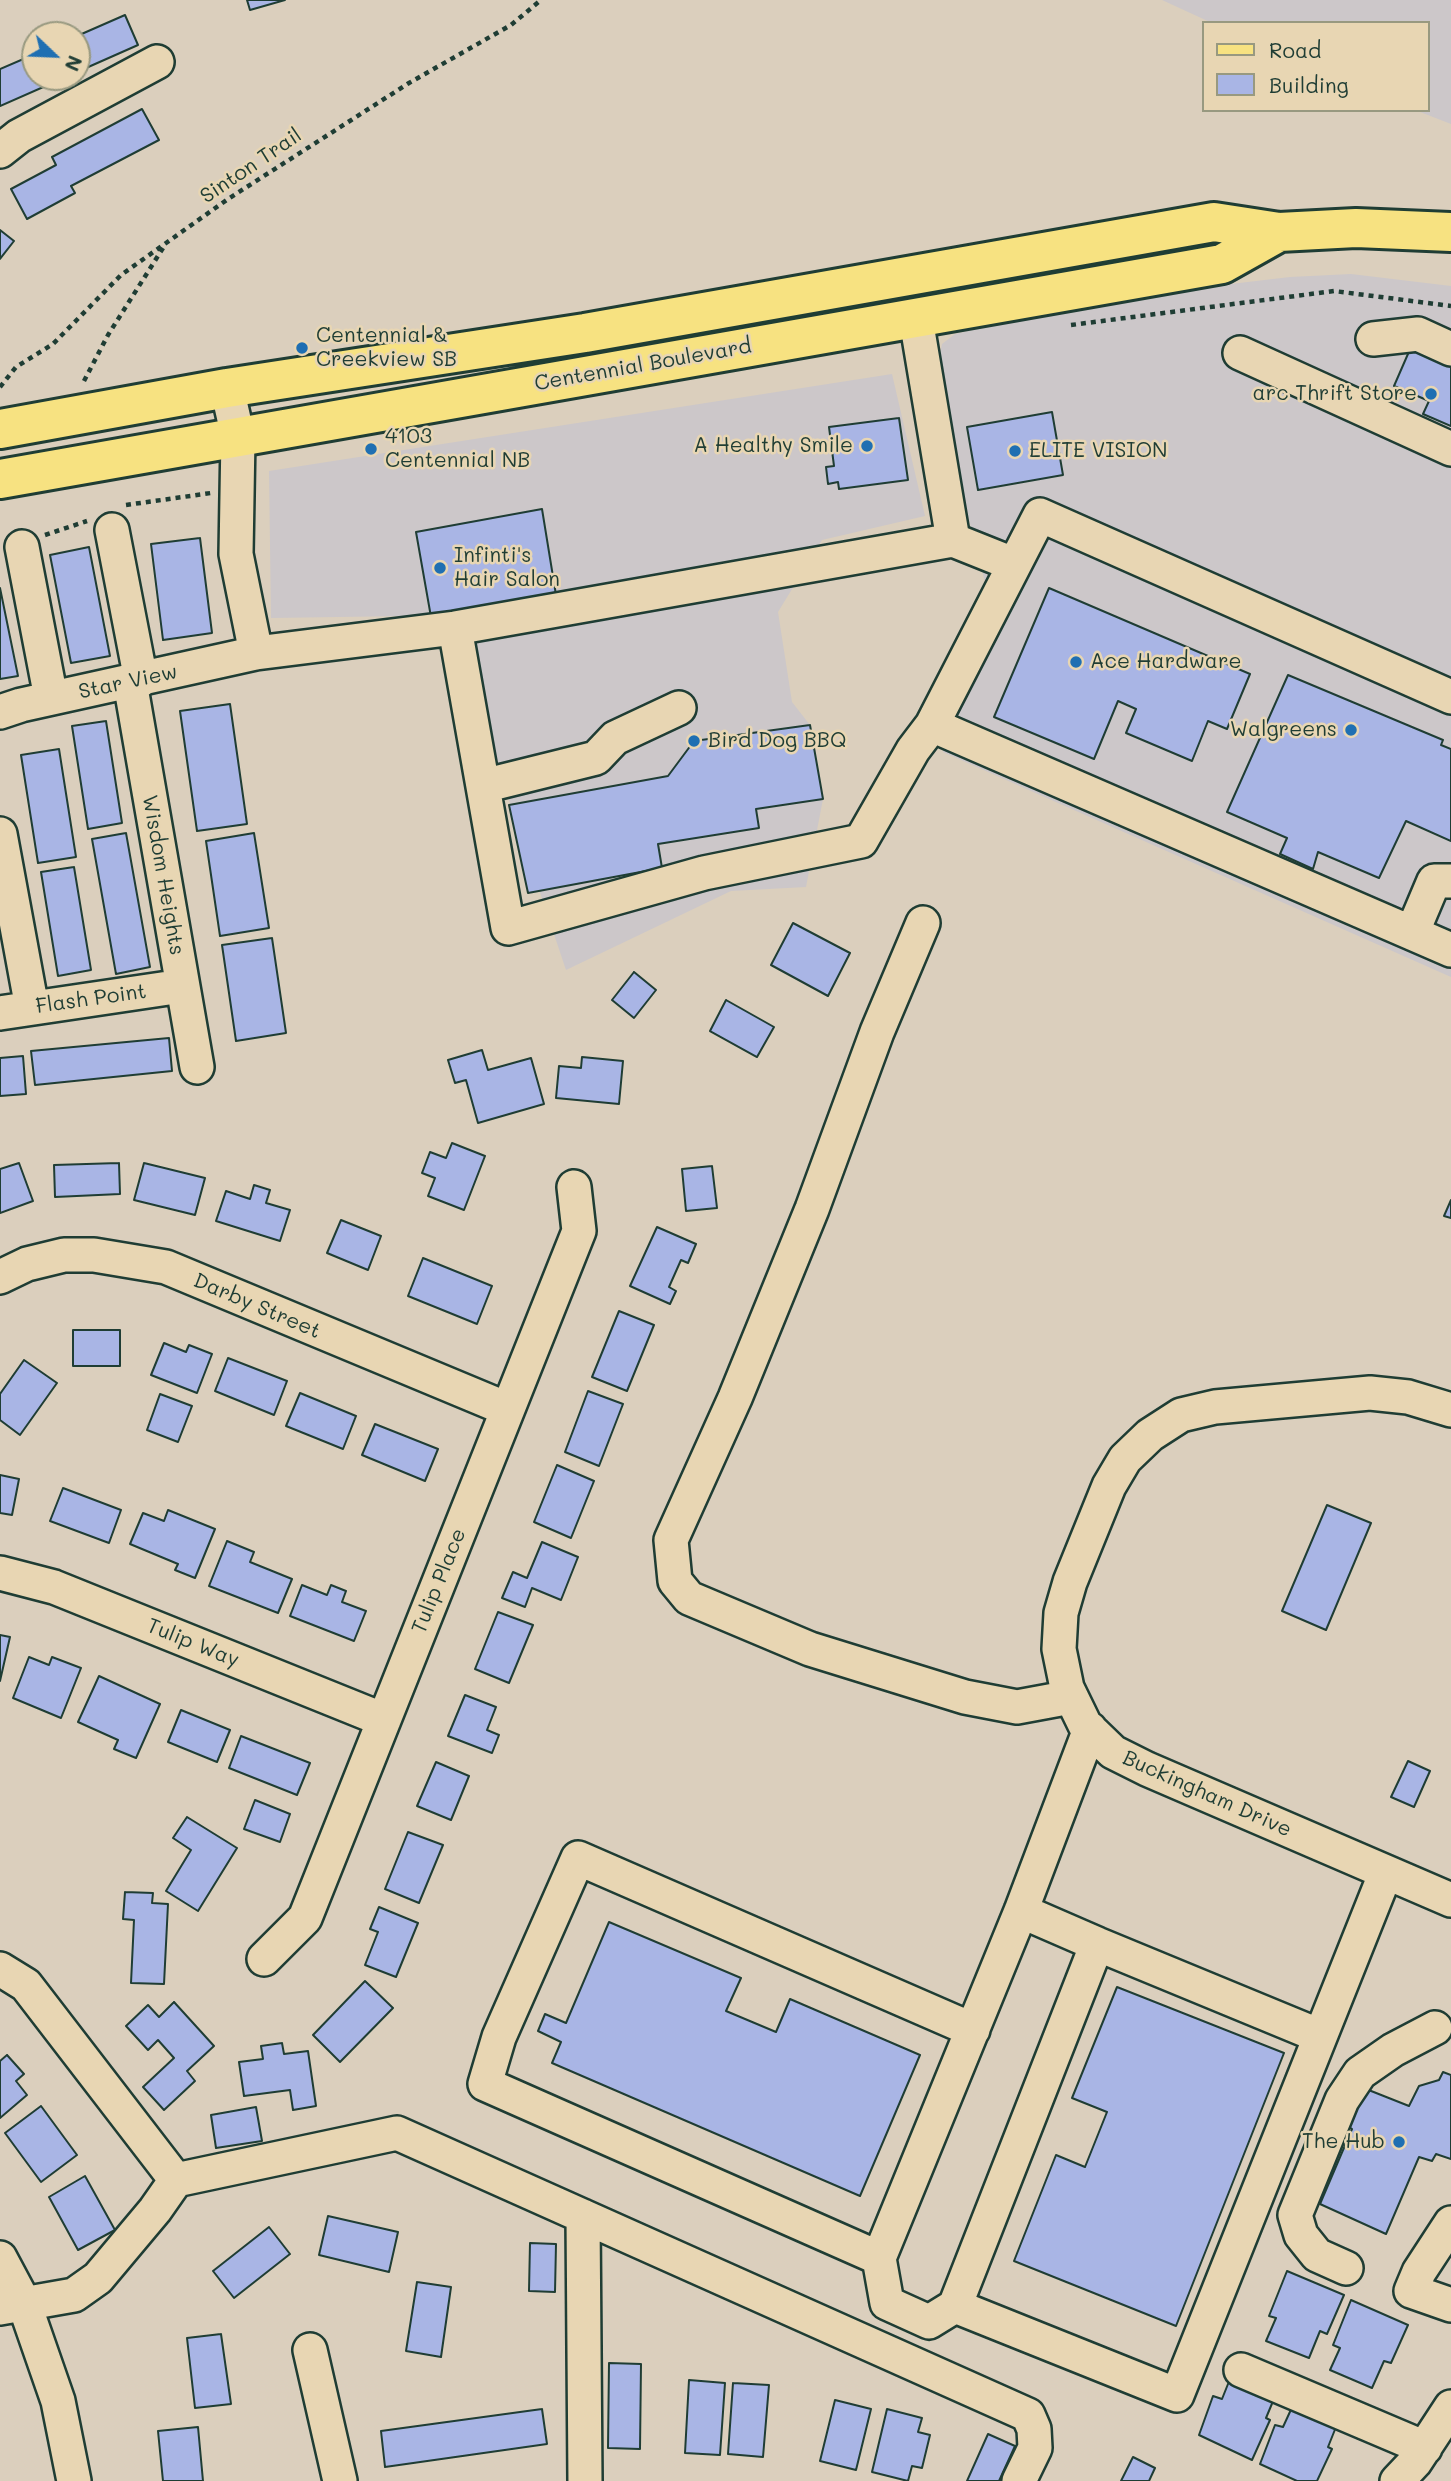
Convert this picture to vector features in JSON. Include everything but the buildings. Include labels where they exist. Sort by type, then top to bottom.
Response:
[{"type":"main road","name":"Centennial Boulevard","points":[[11,427],[227,387],[584,333],[1214,222],[1279,232],[1356,228],[1451,232]]},
{"type":"main road","name":"Centennial Boulevard","points":[[2,479],[1222,264],[1279,232]]},
{"type":"street","points":[[1,149],[19,136],[157,62]]},
{"type":"street","points":[[916,319],[953,540],[1013,564]]},
{"type":"street","points":[[1373,339],[1418,334],[1451,349]]},
{"type":"street","points":[[1240,353],[1451,449]]},
{"type":"street","points":[[227,387],[238,437],[236,554],[256,653]]},
{"type":"street","points":[[455,628],[508,928],[704,873],[861,841],[913,751],[932,725],[1040,515],[1451,697]]},
{"type":"street","name":"Wisdom Heights","points":[[112,530],[182,986],[197,1067]]},
{"type":"street","name":"Star View","points":[[0,712],[51,698],[256,653],[455,628],[953,540]]},
{"type":"street","points":[[22,547],[51,698]]},
{"type":"street","points":[[483,786],[596,758],[615,738],[679,708]]},
{"type":"street","points":[[932,725],[1451,950]]},
{"type":"street","points":[[0,834],[16,1010]]},
{"type":"street","points":[[1412,933],[1434,881],[1451,881]]},
{"type":"street","points":[[923,923],[877,1032],[807,1222],[735,1398],[671,1540],[676,1581],[690,1598],[810,1649],[965,1697],[1017,1707],[1071,1697]]},
{"type":"street","name":"Flash Point","points":[[16,1010],[182,986]]},
{"type":"street","name":"Tulip Place","points":[[264,1959],[305,1918],[579,1231],[575,1187]]},
{"type":"street","name":"Darby Street","points":[[0,1277],[27,1264],[64,1255],[128,1260],[166,1268],[507,1409]]},
{"type":"street","name":"Buckingham Drive","points":[[1451,1410],[1408,1397],[1370,1393],[1215,1406],[1181,1415],[1150,1435],[1125,1459],[1109,1486],[1070,1582],[1061,1613],[1059,1649],[1067,1688],[1085,1725],[1113,1752],[1451,1900]]},
{"type":"street","name":"Tulip Way","points":[[0,1573],[54,1587],[384,1720]]},
{"type":"street","points":[[1090,1729],[1021,1912],[879,2258],[887,2303],[929,2322],[955,2306],[1097,1944]]},
{"type":"street","points":[[879,2258],[485,2084],[499,2037],[578,1858],[972,2030]]},
{"type":"street","points":[[955,2306],[1177,2395],[1386,1872]]},
{"type":"street","points":[[1021,1912],[1320,2036]]},
{"type":"street","points":[[0,1969],[26,1986],[176,2180]]},
{"type":"street","points":[[1346,2268],[1317,2255],[1301,2235],[1295,2214],[1342,2100],[1360,2073],[1393,2050],[1446,2029]]},
{"type":"street","points":[[12,2305],[74,2295],[98,2278],[155,2210],[176,2180],[397,2133],[1028,2415],[1034,2429],[1035,2448],[1019,2481]]},
{"type":"street","points":[[583,2216],[585,2481]]},
{"type":"street","points":[[1451,2223],[1419,2272],[1411,2291],[1451,2305]]},
{"type":"street","points":[[0,2258],[12,2305],[58,2401],[74,2481]]},
{"type":"street","points":[[310,2350],[340,2481]]},
{"type":"street","points":[[1241,2370],[1424,2448]]},
{"type":"street","points":[[1397,2481],[1424,2448],[1451,2407]]},
{"type":"path","name":"Sinton Trail","points":[[0,387],[16,367],[53,344],[121,275],[228,199],[409,83],[511,25],[541,0]]},
{"type":"path","points":[[80,414],[81,386],[108,335],[166,244]]},
{"type":"path","points":[[1071,325],[1334,291],[1451,306]]},
{"type":"shaded area","points":[[1162,0],[1451,0],[1451,124],[1420,112],[1430,112],[1430,21],[1208,21]]},
{"type":"shaded area","points":[[1351,274],[1451,286],[1451,977],[943,752],[986,586],[968,516],[939,358],[942,344],[955,334],[1104,299],[1290,277]]},
{"type":"shaded area","points":[[892,374],[925,516],[822,540],[778,612],[792,702],[810,725],[823,799],[806,887],[731,891],[566,970],[497,764],[472,642],[406,616],[271,618],[269,471]]},
{"type":"place","name":"Centennial & Creekview SB","points":[[302,348]]},
{"type":"place","name":"arc Thrift Store","points":[[1431,394]]},
{"type":"place","name":"A Healthy Smile","points":[[867,446]]},
{"type":"place","name":"4103 Centennial NB","points":[[371,449]]},
{"type":"place","name":"ELITE VISION","points":[[1015,451]]},
{"type":"place","name":"Infinti's Hair Salon","points":[[440,568]]},
{"type":"place","name":"Ace Hardware","points":[[1076,662]]},
{"type":"place","name":"Walgreens","points":[[1351,730]]},
{"type":"place","name":"Bird Dog BBQ","points":[[694,741]]},
{"type":"place","name":"The Hub","points":[[1399,2142]]}]
